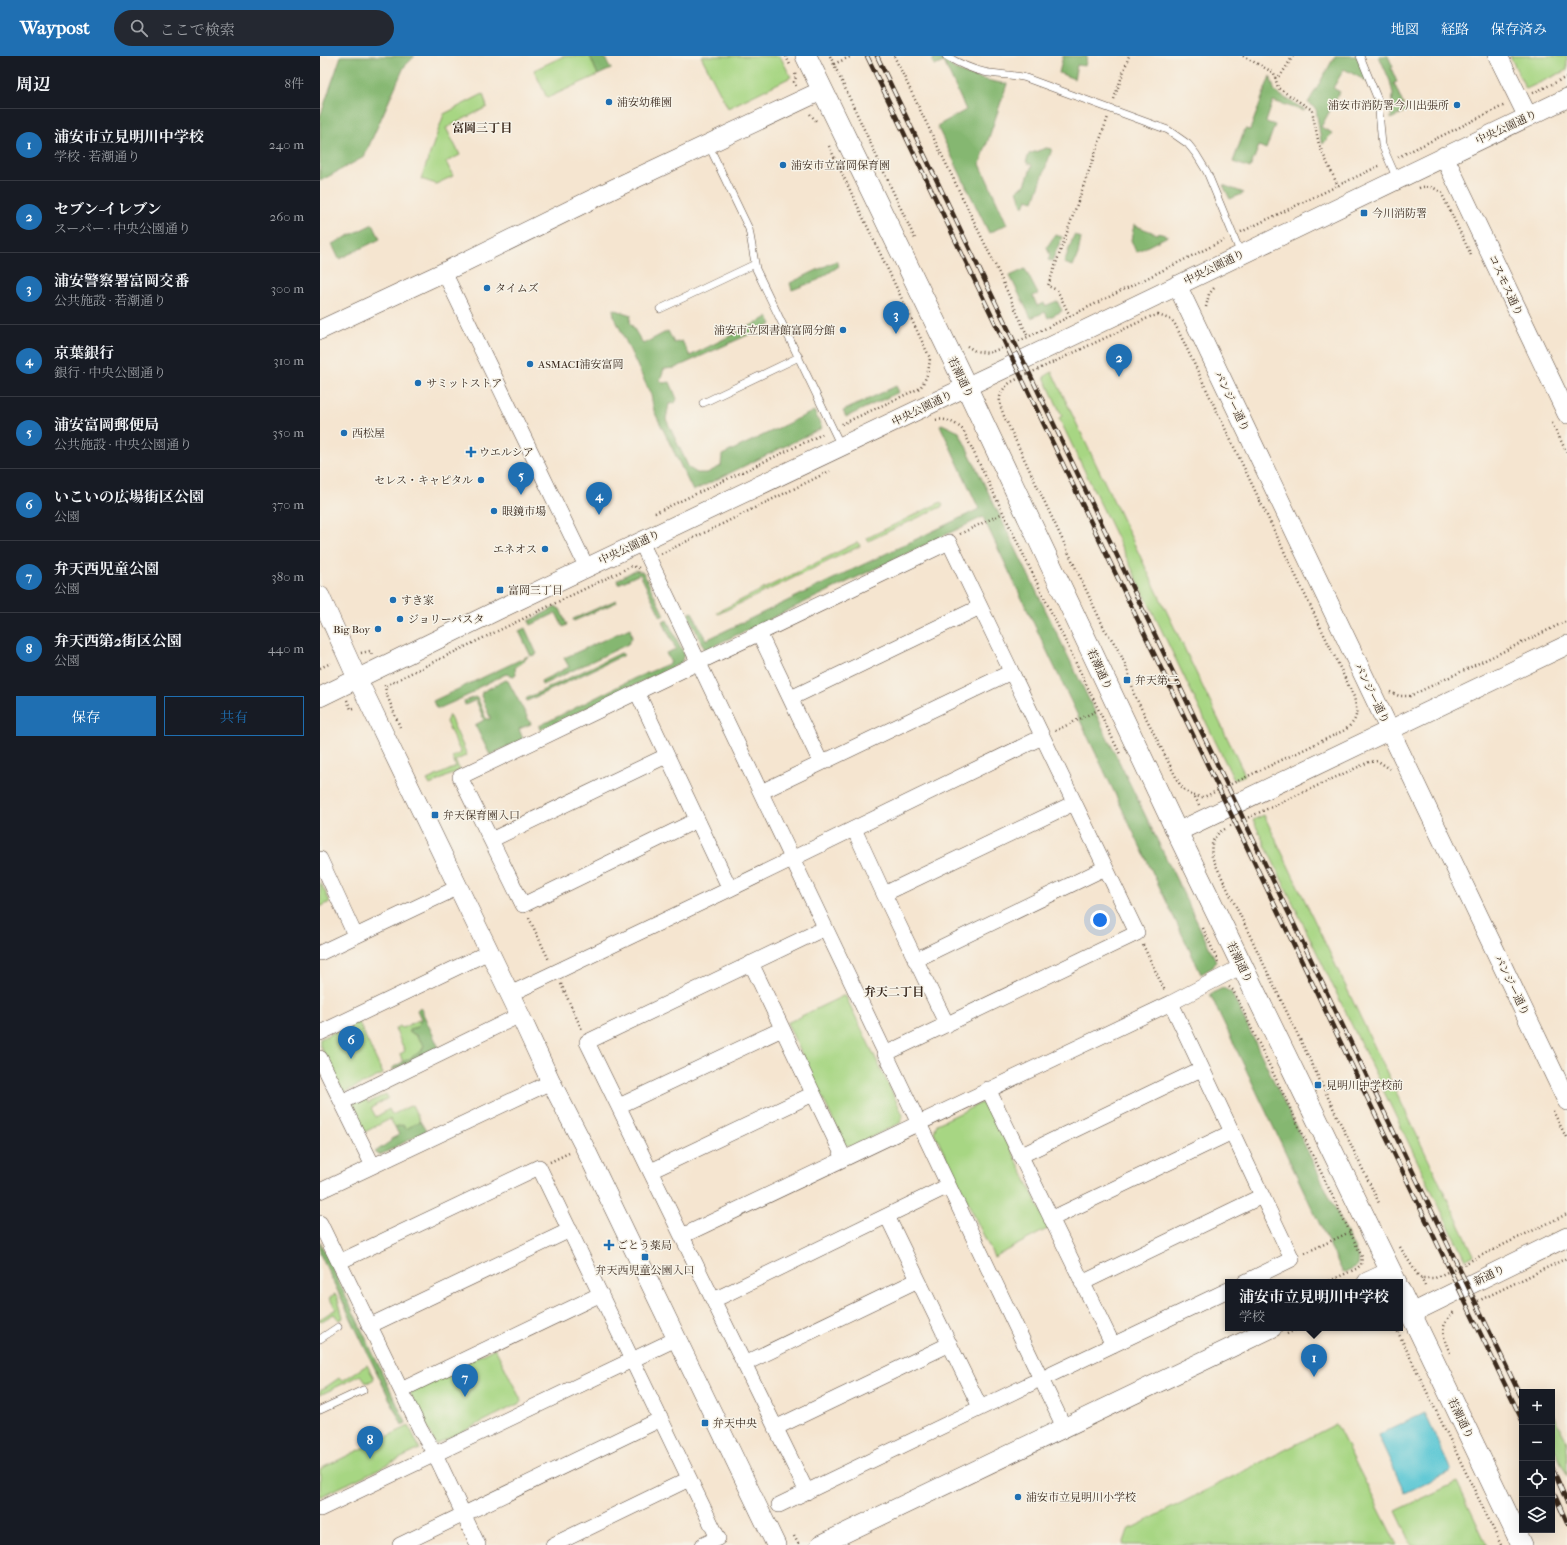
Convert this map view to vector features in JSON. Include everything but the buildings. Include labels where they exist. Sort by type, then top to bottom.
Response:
[{"type":"main road","name":"若潮通り","points":[[806,56],[966,386],[1177,832],[1393,1276]]},
{"type":"main road","name":"若潮通り","points":[[1403,1321],[1522,1545]]},
{"type":"street","points":[[1498,56],[1528,117]]},
{"type":"street","points":[[320,330],[823,90]]},
{"type":"street","name":"中央公園通り","points":[[320,697],[1567,98]]},
{"type":"street","name":"コスモス通り","points":[[1444,156],[1558,416]]},
{"type":"street","points":[[444,272],[586,568]]},
{"type":"street","name":"パンジー通り","points":[[1177,285],[1389,729],[1558,1102]]},
{"type":"street","points":[[641,542],[1064,1427]]},
{"type":"street","points":[[697,820],[523,905],[460,777],[949,542],[1137,933],[885,1054]]},
{"type":"street","points":[[320,596],[357,678],[459,887],[551,1082],[678,1338],[783,1539]]},
{"type":"street","points":[[791,698],[980,607]]},
{"type":"street","points":[[759,633],[822,763]]},
{"type":"street","points":[[1177,832],[1389,729],[1567,645]]},
{"type":"street","points":[[761,792],[1011,672]]},
{"type":"street","points":[[637,692],[730,889]]},
{"type":"street","points":[[510,994],[557,976],[730,889],[1042,737]]},
{"type":"street","points":[[491,840],[666,756]]},
{"type":"street","points":[[884,894],[1074,803]]},
{"type":"street","points":[[854,829],[915,960],[947,1024]]},
{"type":"street","points":[[320,859],[356,935]]},
{"type":"street","points":[[915,960],[1105,868]]},
{"type":"street","points":[[320,953],[459,887]]},
{"type":"street","points":[[807,1492],[587,1042],[825,928]]},
{"type":"street","points":[[320,1033],[489,952]]},
{"type":"street","points":[[751,963],[844,1158]]},
{"type":"street","points":[[682,1236],[844,1158],[919,1124],[1169,999],[1242,966]]},
{"type":"street","points":[[1169,999],[1292,1259],[1251,1279]]},
{"type":"street","points":[[342,1102],[520,1015]]},
{"type":"street","points":[[619,1106],[782,1029]]},
{"type":"street","points":[[320,1058],[373,1166]]},
{"type":"street","points":[[1020,1156],[1201,1069]]},
{"type":"street","points":[[320,1191],[551,1082]]},
{"type":"street","points":[[988,1089],[1113,1345]]},
{"type":"street","points":[[651,1171],[813,1094]]},
{"type":"street","points":[[1051,1219],[1232,1132]]},
{"type":"street","points":[[339,1262],[539,1167],[718,1538],[703,1545]]},
{"type":"street","points":[[714,1300],[948,1186]]},
{"type":"street","points":[[1082,1283],[1262,1196]]},
{"type":"street","points":[[887,1216],[980,1408]]},
{"type":"street","points":[[320,1223],[421,1431],[435,1454],[478,1545]]},
{"type":"street","points":[[369,1326],[570,1230]]},
{"type":"street","name":"新通り","points":[[1403,1321],[1567,1237]]},
{"type":"street","points":[[1380,1279],[1393,1276]]},
{"type":"street","points":[[744,1364],[918,1280]]},
{"type":"street","points":[[1052,1374],[1225,1291]]},
{"type":"street","points":[[401,1390],[601,1294]]},
{"type":"street","points":[[820,1545],[1266,1331]]},
{"type":"street","points":[[320,1509],[678,1338]]},
{"type":"street","points":[[775,1428],[950,1344]]},
{"type":"street","points":[[779,1505],[1032,1383]]},
{"type":"street","points":[[400,1545],[661,1419]]},
{"type":"street","points":[[552,1545],[689,1479]]},
{"type":"lane","points":[[946,56],[972,69],[1016,75],[1168,130],[1188,144],[1207,172],[1241,254]]},
{"type":"lane","points":[[1360,56],[1378,100],[1382,145],[1397,180]]},
{"type":"lane","points":[[708,144],[749,228],[755,264],[841,446]]},
{"type":"lane","points":[[660,309],[755,264]]},
{"type":"lane","points":[[703,403],[798,357]]},
{"type":"lane","points":[[320,1338],[338,1327]]},
{"type":"lane","points":[[320,1410],[363,1390]]},
{"type":"path","points":[[786,56],[796,76],[794,82],[812,118],[816,119],[819,126]]},
{"type":"path","points":[[830,56],[917,242]]},
{"type":"path","points":[[834,64],[852,56]]},
{"type":"path","points":[[894,56],[996,267],[1028,337]]},
{"type":"path","points":[[1070,316],[1057,290],[1048,286],[1129,56]]},
{"type":"path","points":[[1243,56],[1274,72],[1278,88],[1312,110],[1319,145],[1338,186]]},
{"type":"path","points":[[1275,78],[1281,75],[1292,56]]},
{"type":"path","points":[[1530,94],[1567,77]]},
{"type":"path","points":[[1396,158],[1507,103]]},
{"type":"path","points":[[655,513],[920,388],[926,380],[930,358],[826,140]]},
{"type":"path","points":[[963,341],[968,347],[975,351],[989,353],[1028,337],[1389,161]]},
{"type":"path","points":[[1414,191],[1427,186],[1441,192],[1472,255]]},
{"type":"path","points":[[1206,313],[1207,301],[1212,289],[1216,285]]},
{"type":"path","points":[[1158,315],[1172,320],[1176,326],[1354,698],[1357,716],[1354,722],[1345,730],[1204,797],[1195,797],[1184,789],[1179,784],[1134,694],[1131,678],[1111,638],[1104,630],[1007,424],[1000,407],[999,398],[1003,388],[1011,382],[1150,317],[1158,315]]},
{"type":"path","points":[[1558,416],[1567,453]]},
{"type":"path","points":[[930,424],[943,419],[958,425],[963,430],[1122,759]]},
{"type":"path","points":[[659,558],[661,553],[831,471]]},
{"type":"path","points":[[949,542],[953,538],[1003,513]]},
{"type":"path","points":[[1386,687],[1394,694],[1406,697],[1410,696],[1567,621]]},
{"type":"path","points":[[320,668],[331,663]]},
{"type":"path","points":[[1042,737],[1098,710]]},
{"type":"path","points":[[1382,1210],[1212,857],[1211,844],[1214,836],[1223,830],[1369,762],[1378,762],[1390,769]]},
{"type":"path","points":[[523,905],[587,1042]]},
{"type":"path","points":[[1202,926],[1218,961],[1219,966],[1217,969]]},
{"type":"path","points":[[1137,933],[1169,999]]},
{"type":"path","points":[[1222,985],[1233,990],[1362,1257],[1363,1262],[1356,1269],[1334,1279]]},
{"type":"path","points":[[1558,1102],[1567,1139]]},
{"type":"path","points":[[539,1167],[584,1146]]},
{"type":"path","points":[[1399,1246],[1421,1278],[1435,1278],[1567,1214]]},
{"type":"path","points":[[1292,1259],[1350,1232]]},
{"type":"path","points":[[648,1251],[682,1236]]},
{"type":"path","points":[[1476,1301],[1567,1258]]},
{"type":"path","points":[[1453,1359],[1445,1339],[1444,1324],[1452,1314],[1462,1308]]},
{"type":"path","points":[[1403,1321],[1501,1545]]},
{"type":"path","points":[[794,1536],[798,1545]]},
{"type":"path","points":[[783,1539],[799,1536]]},
{"type":"green space","points":[[341,56],[415,56],[404,67],[364,157],[320,181],[320,117]]},
{"type":"green space","points":[[564,56],[590,56],[598,75],[547,98],[534,70]]},
{"type":"green space","points":[[590,56],[604,56],[611,69],[598,75]]},
{"type":"green space","points":[[701,56],[780,56],[791,77],[728,108]]},
{"type":"green space","points":[[934,56],[937,56],[958,71],[982,79],[1007,84],[980,164],[1007,224],[989,233],[937,126],[966,110],[944,62],[934,66]]},
{"type":"green space","points":[[1063,56],[1087,56],[1085,66],[1077,65],[1074,79],[1059,73]]},
{"type":"green space","points":[[1335,56],[1358,56],[1370,83],[1344,69],[1333,88],[1340,92],[1321,127],[1332,133],[1323,144],[1321,141],[1316,109],[1308,103]]},
{"type":"green space","points":[[1379,56],[1388,56],[1397,82],[1394,83],[1406,111],[1391,119],[1393,94],[1390,81]]},
{"type":"green space","points":[[1510,56],[1567,56],[1567,70],[1526,89]]},
{"type":"green space","points":[[1270,76],[1275,92],[1305,110],[1304,111],[1273,101],[1266,122],[1275,125],[1266,149],[1259,146],[1250,168],[1233,162],[1245,129],[1250,130]]},
{"type":"green space","points":[[483,94],[487,107],[446,128],[460,155],[446,162],[453,176],[436,184],[421,179],[444,114]]},
{"type":"green space","points":[[1046,148],[1052,149],[1034,201],[1027,199],[1024,206],[1022,206],[1017,190],[1025,185],[1032,165],[1026,162],[1029,154]]},
{"type":"green space","points":[[1223,185],[1244,193],[1230,199]]},
{"type":"green space","points":[[373,224],[380,239],[339,259],[332,244]]},
{"type":"green space","points":[[1134,225],[1157,234],[1168,236],[1136,252],[1131,240]]},
{"type":"green space","points":[[1055,235],[1062,237],[1052,261],[1048,260],[1050,256],[1047,247]]},
{"type":"green space","points":[[1074,235],[1081,238],[1078,254],[1073,266],[1064,263]]},
{"type":"green space","points":[[836,261],[839,266],[818,280],[792,290],[790,283]]},
{"type":"green space","points":[[1025,269],[1038,294],[1033,296],[1037,306],[1044,303],[1045,306],[1057,301],[1062,311],[1048,318],[1045,312],[1031,318],[1010,276]]},
{"type":"green space","points":[[613,309],[631,315],[630,322],[643,344],[668,331],[674,343],[682,341],[690,356],[768,317],[772,324],[675,368],[664,369],[660,380],[663,383],[670,382],[677,399],[675,403],[669,404],[666,419],[689,468],[697,473],[707,473],[721,466],[722,455],[814,411],[822,428],[693,491],[654,411],[651,395],[614,316]]},
{"type":"green space","points":[[1052,372],[1245,775],[1234,780],[1059,418],[1062,416],[1044,377]]},
{"type":"green space","points":[[896,386],[899,392],[846,417],[843,411]]},
{"type":"green space","points":[[942,424],[959,432],[1216,961],[1213,967],[1201,974],[983,517],[705,650],[688,614],[692,612],[706,640],[979,509],[940,425]]},
{"type":"green space","points":[[941,502],[943,506],[868,541],[867,538]]},
{"type":"green space","points":[[858,542],[860,546],[718,614],[717,612]]},
{"type":"green space","points":[[635,570],[643,572],[664,615],[661,617],[640,574],[618,584],[617,580]]},
{"type":"green space","points":[[616,600],[617,602],[574,621],[573,619]]},
{"type":"green space","points":[[556,607],[560,609],[567,625],[563,627],[556,613],[531,625],[529,621]]},
{"type":"green space","points":[[667,620],[684,654],[681,663],[540,730],[539,726],[635,678],[671,663],[666,653],[676,649],[663,622]]},
{"type":"green space","points":[[525,628],[537,654],[531,656],[519,631]]},
{"type":"green space","points":[[630,628],[632,638],[628,644],[542,685],[541,681],[569,667],[564,658]]},
{"type":"green space","points":[[621,653],[624,655],[527,701],[526,699],[527,698]]},
{"type":"green space","points":[[528,656],[515,668],[516,674],[514,676],[506,674],[477,688],[473,693],[440,708],[436,708],[433,701]]},
{"type":"green space","points":[[505,680],[508,681],[531,724],[519,729],[523,739],[490,755],[475,725],[484,720],[476,700],[465,705],[464,701],[475,697],[478,699],[486,719],[490,719],[481,696],[482,692]]},
{"type":"green space","points":[[449,715],[467,755],[455,761],[460,770],[430,785],[427,780],[456,767],[452,757],[461,753],[446,722]]},
{"type":"green space","points":[[1264,815],[1474,1255],[1465,1260],[1253,820]]},
{"type":"green space","points":[[320,881],[330,902],[320,907]]},
{"type":"green space","points":[[1223,988],[1231,992],[1359,1258],[1358,1265],[1343,1273],[1210,994]]},
{"type":"green space","points":[[845,995],[903,1115],[900,1123],[851,1147],[845,1145],[787,1023]]},
{"type":"green space","points":[[420,1007],[439,1048],[393,1070],[392,1068],[421,1052],[424,1045],[416,1035],[410,1033],[409,1029],[417,1027],[421,1019],[417,1010]]},
{"type":"green space","points":[[421,1019],[417,1027],[410,1029],[424,1045],[421,1052],[403,1062],[400,1054],[405,1051],[395,1029],[400,1026],[402,1028]]},
{"type":"green space","points":[[358,1021],[383,1074],[343,1093],[320,1045],[320,1039]]},
{"type":"green space","points":[[386,1094],[388,1098],[371,1108],[376,1117],[389,1109],[392,1115],[412,1105],[420,1121],[405,1130],[403,1125],[395,1127],[390,1119],[363,1133],[352,1108],[354,1102],[365,1096],[368,1103]]},
{"type":"green space","points":[[981,1103],[990,1105],[1049,1228],[994,1257],[934,1132],[937,1124]]},
{"type":"green space","points":[[420,1121],[426,1131],[380,1155],[375,1152],[391,1141],[391,1139],[399,1135],[395,1127],[403,1125],[406,1129]]},
{"type":"green space","points":[[320,1242],[406,1423],[402,1425],[320,1254]]},
{"type":"green space","points":[[335,1294],[337,1296],[343,1317],[342,1319],[339,1320],[334,1314],[320,1322],[320,1319],[336,1309],[329,1298]]},
{"type":"green space","points":[[495,1348],[522,1402],[436,1445],[409,1391]]},
{"type":"green space","points":[[367,1365],[374,1378],[373,1380],[367,1383],[361,1375],[320,1395],[320,1391],[339,1378],[342,1381]]},
{"type":"green space","points":[[1555,1418],[1567,1442],[1567,1476],[1555,1450]]},
{"type":"green space","points":[[1336,1424],[1397,1545],[1123,1545],[1128,1530]]},
{"type":"green space","points":[[409,1426],[420,1449],[320,1497],[320,1469]]},
{"type":"green space","points":[[1457,1482],[1487,1545],[1412,1545],[1396,1511]]},
{"type":"water","points":[[1425,1413],[1451,1471],[1405,1493],[1378,1435]]},
{"type":"railway","points":[[867,56],[1519,1414]]},
{"type":"railway","points":[[877,56],[1519,1393]]},
{"type":"railway","points":[[1555,1474],[1567,1502]]},
{"type":"railway","points":[[1555,1496],[1567,1523]]},
{"type":"place","name":"浦安幼稚園","points":[[609,102]]},
{"type":"place","name":"浦安市消防署今川出張所","points":[[1457,105]]},
{"type":"place","name":"浦安市立富岡保育園","points":[[783,165]]},
{"type":"place","name":"今川消防署","points":[[1364,213]]},
{"type":"place","name":"タイムズ","points":[[487,288]]},
{"type":"place","name":"浦安市立図書館富岡分館","points":[[843,330]]},
{"type":"place","name":"浦安警察署富岡交番","points":[[896,334]]},
{"type":"place","name":"ASMACI浦安富岡","points":[[530,364]]},
{"type":"place","name":"セブン-イレブン","points":[[1119,377]]},
{"type":"place","name":"サミットストア","points":[[418,383]]},
{"type":"place","name":"西松屋","points":[[344,433]]},
{"type":"place","name":"ウエルシア","points":[[471,452]]},
{"type":"place","name":"セレス・キャピタル","points":[[481,480]]},
{"type":"place","name":"浦安富岡郵便局","points":[[521,495]]},
{"type":"place","name":"眼鏡市場","points":[[494,511]]},
{"type":"place","name":"京葉銀行","points":[[599,515]]},
{"type":"place","name":"エネオス","points":[[545,549]]},
{"type":"place","name":"富岡三丁目","points":[[500,590]]},
{"type":"place","name":"すき家","points":[[393,600]]},
{"type":"place","name":"ジョリーパスタ","points":[[400,619]]},
{"type":"place","name":"Big Boy","points":[[378,629]]},
{"type":"place","name":"弁天第二","points":[[1127,680]]},
{"type":"place","name":"弁天保育園入口","points":[[435,815]]},
{"type":"place","name":"いこいの広場街区公園","points":[[351,1059]]},
{"type":"place","name":"見明川中学校前","points":[[1318,1085]]},
{"type":"place","name":"ごとう薬局","points":[[609,1245]]},
{"type":"place","name":"弁天西児童公園入口","points":[[645,1257]]},
{"type":"place","name":"浦安市立見明川中学校","points":[[1314,1377]]},
{"type":"place","name":"弁天西児童公園","points":[[465,1397]]},
{"type":"place","name":"弁天中央","points":[[705,1423]]},
{"type":"place","name":"弁天西第2街区公園","points":[[370,1459]]},
{"type":"place","name":"浦安市立見明川小学校","points":[[1018,1497]]},
{"type":"district","name":"富岡三丁目","points":[[482,128]]},
{"type":"district","name":"弁天二丁目","points":[[894,992]]}]
